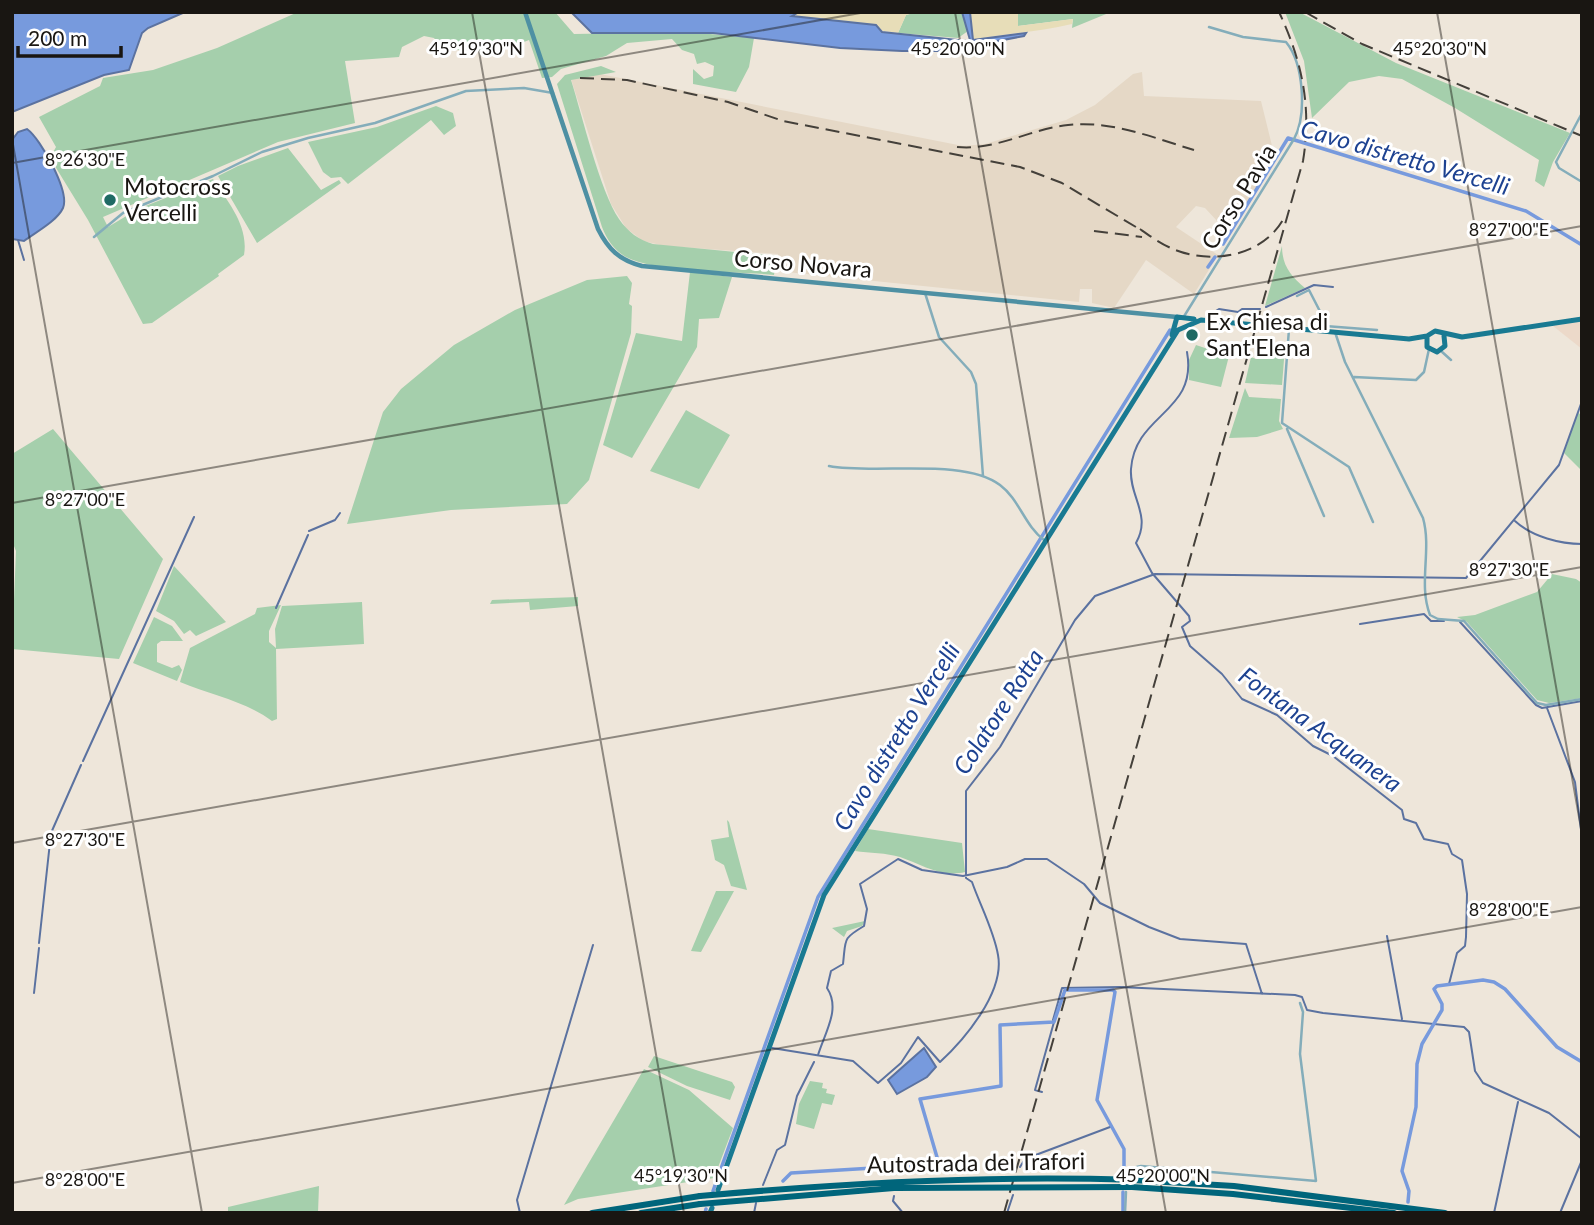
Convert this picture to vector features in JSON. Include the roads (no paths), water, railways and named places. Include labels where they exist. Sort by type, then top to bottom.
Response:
[{"type":"highway","name":"Autostrada dei Trafori","points":[[1130,1180],[1394,1213]]},
{"type":"highway","name":"Autostrada dei Trafori","points":[[592,1213],[700,1200],[894,1188],[1130,1180],[1247,1188],[1445,1213]]},
{"type":"highway","name":"Autostrada dei Trafori","points":[[641,1213],[700,1200]]},
{"type":"main road","name":"Corso Novara","points":[[525,12],[598,229],[605,243],[623,260],[642,266],[1409,339]]},
{"type":"main road","points":[[1161,316],[1171,323],[1174,333]]},
{"type":"main road","points":[[718,1190],[819,905],[1174,333],[1180,318]]},
{"type":"main road","points":[[1409,339],[1427,336],[1435,331],[1462,337],[1582,319]]},
{"type":"main road","points":[[1174,333],[1201,320]]},
{"type":"main road","points":[[1442,348],[1444,335]]},
{"type":"main road","points":[[1427,336],[1428,347]]},
{"type":"main road","points":[[1409,339],[1428,347],[1442,348],[1462,337]]},
{"type":"street","name":"Corso Pavia","points":[[1180,318],[1301,125],[1296,65],[1288,44],[1209,27]]},
{"type":"street","points":[[94,237],[123,213],[274,148],[375,123],[466,91],[524,88],[553,93]]},
{"type":"street","points":[[1582,113],[1556,162],[1559,168],[1582,182]]},
{"type":"street","points":[[1297,296],[1309,290],[1423,518],[1427,540],[1425,577],[1430,615],[1433,618],[1456,618],[1466,623],[1537,702],[1546,705],[1582,699]]},
{"type":"street","points":[[925,293],[939,337],[971,372],[976,384],[983,477]]},
{"type":"street","points":[[1312,326],[1331,330],[1377,330]]},
{"type":"street","points":[[1289,327],[1281,417],[1324,516]]},
{"type":"street","points":[[1428,347],[1429,360]]},
{"type":"street","points":[[1353,377],[1408,382],[1421,377],[1429,360],[1442,348],[1449,358]]},
{"type":"street","points":[[1286,428],[1349,467],[1373,522]]},
{"type":"street","points":[[829,466],[908,468],[983,477],[1005,489],[1038,536],[1044,540]]},
{"type":"street","points":[[1130,1180],[1128,1169],[1141,1166],[1316,1181],[1300,1054],[1303,1012],[1300,1003]]},
{"type":"street","points":[[1125,1213],[1126,1192]]},
{"type":"water","points":[[12,12],[185,12],[142,33],[129,70],[104,75],[12,112]]},
{"type":"water","points":[[571,12],[799,12],[792,16],[876,25],[882,32],[967,41],[970,40],[962,12],[970,12],[973,40],[1026,33],[1024,36],[945,51],[902,51],[840,48],[713,33],[592,33]]},
{"type":"water","points":[[27,129],[40,143],[53,166],[64,200],[63,208],[56,217],[24,241],[12,239],[12,140],[18,132]]},
{"type":"water","points":[[924,1048],[936,1067],[927,1077],[897,1094],[888,1080]]},
{"type":"waterway","name":"Cavo distretto Vercelli","points":[[1223,244],[1288,138],[1526,211],[1582,245]]},
{"type":"waterway","points":[[18,240],[24,260]]},
{"type":"waterway","name":"Cavo distretto Vercelli","points":[[1208,267],[1215,257]]},
{"type":"waterway","name":"Fontana Acquanera","points":[[1266,307],[1314,285],[1333,287]]},
{"type":"waterway","name":"Fontana Acquanera","points":[[1206,317],[1219,309],[1238,312],[1242,309],[1260,309]]},
{"type":"waterway","name":"Cavo distretto Vercelli","points":[[713,1191],[818,897],[1170,330]]},
{"type":"waterway","name":"Fontana Acquanera","points":[[1187,352],[1188,372],[1183,388],[1175,401],[1153,423],[1135,450],[1131,479],[1142,524],[1136,543],[1152,573],[1189,616],[1190,621],[1182,627],[1190,646],[1222,674],[1242,699],[1277,715],[1313,746],[1333,756],[1402,810],[1404,819],[1416,823],[1424,839],[1448,844],[1452,854],[1462,860],[1467,894],[1466,937],[1465,946],[1457,953],[1449,984]]},
{"type":"waterway","name":"Colatore Rotta","points":[[772,1048],[853,1061],[878,1083],[901,1063],[918,1037],[940,1062],[971,1028],[989,999],[999,969],[990,927],[972,882],[966,878],[966,791],[1000,747],[1075,620],[1095,596],[1155,574],[1466,578],[1559,465],[1582,401]]},
{"type":"waterway","points":[[309,531],[335,520],[340,513]]},
{"type":"waterway","points":[[83,761],[194,517]]},
{"type":"waterway","points":[[1515,521],[1547,538],[1582,544]]},
{"type":"waterway","points":[[276,608],[308,535]]},
{"type":"waterway","points":[[1360,624],[1424,614],[1431,621],[1444,621]]},
{"type":"waterway","points":[[1460,622],[1536,705],[1542,708],[1582,701]]},
{"type":"waterway","points":[[1547,708],[1575,782],[1582,838]]},
{"type":"waterway","points":[[39,943],[51,833],[81,765]]},
{"type":"waterway","points":[[818,1055],[832,1012],[831,996],[827,988],[831,971],[843,964],[848,937],[864,926],[867,909],[860,884],[898,859],[922,870],[963,876],[1007,867],[1025,859],[1047,859],[1084,884],[1100,903],[1149,927],[1180,939],[1246,944],[1262,994]]},
{"type":"waterway","points":[[1387,936],[1402,1019]]},
{"type":"waterway","points":[[520,1213],[517,1200],[593,945]]},
{"type":"waterway","points":[[34,993],[39,948]]},
{"type":"waterway","points":[[1408,1202],[1409,1191],[1402,1171],[1416,1107],[1417,1064],[1422,1044],[1442,1010],[1442,1004],[1434,989],[1437,986],[1483,980],[1494,982],[1505,989],[1557,1047],[1582,1062]]},
{"type":"waterway","points":[[1053,1020],[1062,988],[1120,987],[1295,995],[1302,997],[1307,1010],[1464,1027],[1469,1032],[1475,1071],[1483,1083],[1549,1113],[1582,1139]]},
{"type":"waterway","points":[[783,1181],[791,1173],[939,1164],[920,1099],[1001,1086],[1000,1025],[1054,1022],[1065,990],[1115,992],[1097,1100],[1124,1149],[1124,1174]]},
{"type":"waterway","points":[[1042,1092],[1035,1090],[1054,1022]]},
{"type":"waterway","points":[[763,1185],[777,1150],[785,1145],[797,1096],[814,1062]]},
{"type":"waterway","points":[[1494,1213],[1518,1102]]},
{"type":"waterway","points":[[1020,1167],[1025,1159],[1110,1127]]},
{"type":"waterway","points":[[1560,1213],[1582,1160]]},
{"type":"waterway","points":[[891,1166],[893,1170]]},
{"type":"waterway","points":[[1123,1192],[1123,1213]]},
{"type":"waterway","points":[[1007,1213],[1013,1195]]},
{"type":"waterway","points":[[894,1196],[893,1201],[903,1213]]},
{"type":"waterway","points":[[754,1213],[756,1203]]},
{"type":"waterway","name":"Cavo distretto Vercelli","points":[[705,1213],[706,1209]]},
{"type":"railway","points":[[1004,1213],[1303,161],[1306,122],[1303,85],[1294,48],[1279,12]]},
{"type":"railway","points":[[1305,12],[1362,44],[1582,136]]},
{"type":"railway","points":[[580,78],[627,80],[728,102],[783,121],[1020,167],[1062,183],[1146,233]]},
{"type":"railway","points":[[957,147],[985,146],[1054,127],[1084,124],[1132,131],[1194,150]]},
{"type":"railway","points":[[1140,229],[1173,249],[1188,254],[1219,257],[1249,249],[1263,242],[1284,218]]},
{"type":"railway","points":[[1094,231],[1142,237]]},
{"type":"place","name":"Motocross Vercelli","points":[[110,200]]},
{"type":"place","name":"Ex Chiesa di Sant'Elena","points":[[1192,335]]}]
